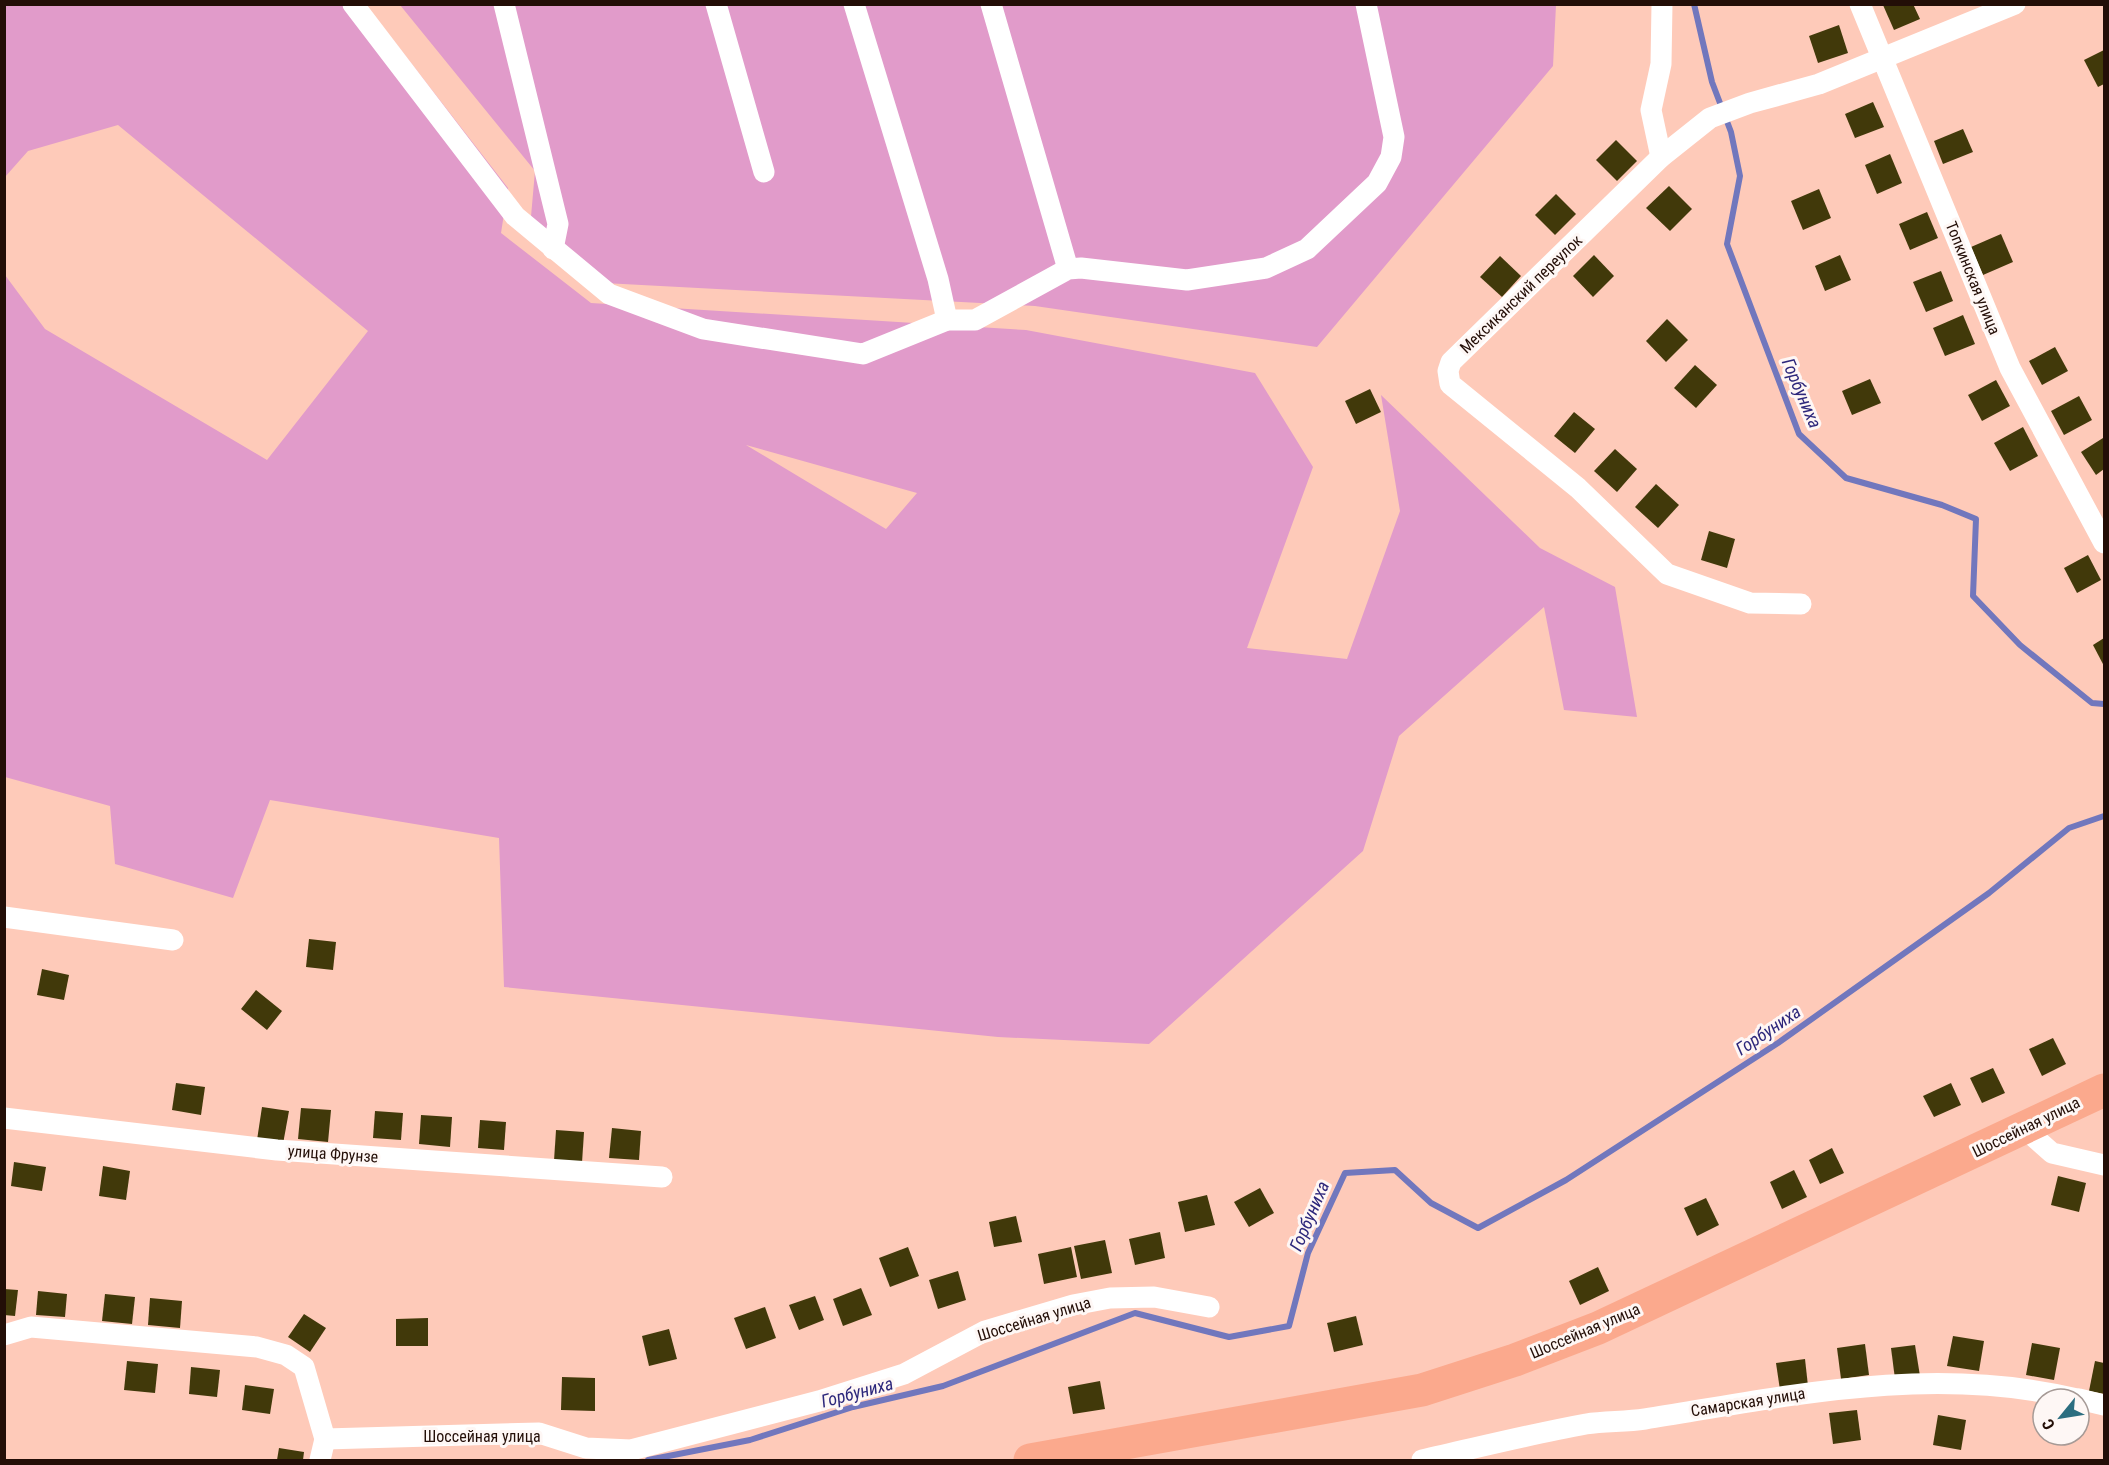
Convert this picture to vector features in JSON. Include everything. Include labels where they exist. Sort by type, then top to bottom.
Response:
[{"type":"main road","name":"Шоссейная улица","points":[[1030,1461],[1422,1390],[1515,1360],[1598,1328],[2104,1090]]},
{"type":"street","points":[[353,4],[515,216],[609,294],[703,329],[863,354],[947,320],[975,320],[1068,269],[1080,268],[1187,280],[1266,268],[1307,249],[1377,183],[1391,157],[1394,137],[1366,4]]},
{"type":"street","points":[[504,4],[558,224],[553,249]]},
{"type":"street","points":[[716,4],[764,172]]},
{"type":"street","points":[[854,4],[938,279],[947,320]]},
{"type":"street","points":[[991,4],[1068,269]]},
{"type":"street","points":[[1661,157],[1650,110],[1661,64],[1662,4]]},
{"type":"street","name":"Топкинская улица","points":[[1860,4],[2010,368],[2104,543]]},
{"type":"street","name":"Мексиканский переулок","points":[[1801,604],[1750,603],[1667,574],[1578,488],[1450,384],[1448,371],[1451,362],[1661,157],[1710,118],[1750,103],[1819,84],[2015,4]]},
{"type":"street","points":[[4,917],[173,940]]},
{"type":"street","name":"улица Фрунзе","points":[[4,1118],[277,1150],[662,1177]]},
{"type":"street","points":[[2025,1129],[2052,1153],[2104,1165]]},
{"type":"street","name":"Шоссейная улица","points":[[325,1439],[539,1433],[586,1454],[631,1450],[819,1401],[904,1374],[985,1331],[1073,1305],[1110,1298],[1154,1297],[1209,1307]]},
{"type":"street","points":[[4,1335],[31,1327],[256,1347],[286,1355],[304,1367],[325,1439],[320,1461]]},
{"type":"street","name":"Самарская улица","points":[[1422,1461],[1587,1424],[1643,1419],[1731,1402],[1850,1386],[1959,1384],[2031,1391]]},
{"type":"shaded area","points":[[5,5],[366,5],[508,188],[501,233],[591,303],[1026,330],[1255,373],[1313,467],[1247,648],[1347,659],[1400,511],[1381,395],[1540,548],[1615,587],[1637,717],[1564,710],[1544,607],[1399,736],[1363,851],[1149,1044],[998,1037],[504,987],[499,838],[270,800],[233,898],[115,864],[110,806],[5,777],[5,275],[45,329],[267,460],[368,331],[118,125],[28,151],[5,177]],"holes":[[[746,445],[917,493],[886,529]]]},
{"type":"shaded area","points":[[400,5],[1556,5],[1553,66],[1317,347],[1035,306],[604,283],[530,228],[535,171]]},
{"type":"building","points":[[1913,4],[1920,19],[1894,30],[1883,5]]},
{"type":"building","points":[[1839,25],[1848,53],[1818,63],[1809,36]]},
{"type":"building","points":[[2104,50],[2104,84],[2098,87],[2084,60]]},
{"type":"building","points":[[1873,102],[1884,127],[1855,138],[1845,114]]},
{"type":"building","points":[[1963,129],[1973,152],[1943,164],[1934,141]]},
{"type":"building","points":[[1616,140],[1637,161],[1617,181],[1596,160]]},
{"type":"building","points":[[1890,154],[1902,183],[1877,194],[1865,165]]},
{"type":"building","points":[[1669,186],[1692,209],[1670,231],[1646,208]]},
{"type":"building","points":[[1819,189],[1831,218],[1803,230],[1791,201]]},
{"type":"building","points":[[1556,194],[1576,214],[1555,235],[1535,215]]},
{"type":"building","points":[[1927,212],[1938,238],[1910,250],[1899,224]]},
{"type":"building","points":[[2001,234],[2013,262],[1983,275],[1971,247]]},
{"type":"building","points":[[1594,255],[1614,276],[1593,297],[1573,276]]},
{"type":"building","points":[[1840,255],[1851,280],[1825,291],[1815,266]]},
{"type":"building","points":[[1500,256],[1521,276],[1502,297],[1480,277]]},
{"type":"building","points":[[1941,271],[1953,301],[1926,312],[1913,282]]},
{"type":"building","points":[[1963,315],[1975,344],[1945,356],[1933,328]]},
{"type":"building","points":[[1667,319],[1688,340],[1666,362],[1646,341]]},
{"type":"building","points":[[2055,347],[2068,371],[2042,385],[2029,361]]},
{"type":"building","points":[[1695,365],[1717,385],[1696,408],[1674,388]]},
{"type":"building","points":[[1870,379],[1881,403],[1852,415],[1842,391]]},
{"type":"building","points":[[1996,380],[2010,406],[1982,421],[1968,395]]},
{"type":"building","points":[[1370,389],[1381,412],[1356,424],[1345,401]]},
{"type":"building","points":[[2079,396],[2092,420],[2064,435],[2051,411]]},
{"type":"building","points":[[1574,412],[1595,429],[1575,453],[1554,436]]},
{"type":"building","points":[[2023,427],[2038,456],[2010,471],[1994,443]]},
{"type":"building","points":[[2103,438],[2104,469],[2096,475],[2081,452]]},
{"type":"building","points":[[1615,449],[1637,469],[1617,492],[1594,471]]},
{"type":"building","points":[[1656,484],[1679,505],[1658,528],[1635,507]]},
{"type":"building","points":[[1709,531],[1735,539],[1727,568],[1701,560]]},
{"type":"building","points":[[2088,555],[2101,580],[2077,593],[2064,568]]},
{"type":"building","points":[[2104,638],[2104,666],[2093,645]]},
{"type":"building","points":[[309,939],[336,942],[333,970],[306,967]]},
{"type":"building","points":[[42,969],[69,975],[64,1000],[37,995]]},
{"type":"building","points":[[256,990],[282,1011],[267,1030],[241,1009]]},
{"type":"building","points":[[2053,1038],[2066,1064],[2042,1076],[2029,1049]]},
{"type":"building","points":[[1993,1068],[2005,1093],[1982,1103],[1970,1078]]},
{"type":"building","points":[[176,1083],[205,1087],[201,1115],[172,1110]]},
{"type":"building","points":[[1951,1083],[1961,1105],[1934,1117],[1923,1096]]},
{"type":"building","points":[[262,1107],[289,1111],[283,1144],[257,1140]]},
{"type":"building","points":[[301,1108],[331,1110],[328,1142],[298,1139]]},
{"type":"building","points":[[375,1111],[403,1113],[401,1140],[373,1138]]},
{"type":"building","points":[[421,1115],[452,1117],[450,1147],[419,1144]]},
{"type":"building","points":[[480,1120],[506,1122],[504,1150],[478,1148]]},
{"type":"building","points":[[612,1128],[641,1131],[639,1160],[609,1158]]},
{"type":"building","points":[[556,1130],[584,1132],[582,1163],[554,1161]]},
{"type":"building","points":[[1832,1148],[1844,1173],[1820,1184],[1809,1160]]},
{"type":"building","points":[[14,1162],[46,1167],[42,1191],[11,1186]]},
{"type":"building","points":[[103,1166],[130,1171],[126,1200],[99,1196]]},
{"type":"building","points":[[1794,1170],[1807,1197],[1782,1209],[1770,1182]]},
{"type":"building","points":[[2058,1176],[2086,1183],[2079,1212],[2051,1205]]},
{"type":"building","points":[[1260,1188],[1274,1213],[1249,1227],[1234,1202]]},
{"type":"building","points":[[1207,1195],[1215,1225],[1185,1232],[1178,1202]]},
{"type":"building","points":[[1706,1198],[1719,1225],[1697,1236],[1684,1208]]},
{"type":"building","points":[[1016,1216],[1022,1242],[994,1247],[989,1222]]},
{"type":"building","points":[[1160,1232],[1165,1258],[1135,1265],[1129,1239]]},
{"type":"building","points":[[1105,1240],[1112,1273],[1081,1279],[1074,1246]]},
{"type":"building","points":[[908,1247],[919,1276],[890,1287],[879,1258]]},
{"type":"building","points":[[1071,1247],[1077,1277],[1044,1284],[1038,1254]]},
{"type":"building","points":[[1598,1267],[1609,1291],[1580,1305],[1569,1281]]},
{"type":"building","points":[[958,1271],[966,1300],[938,1309],[929,1280]]},
{"type":"building","points":[[861,1288],[872,1315],[843,1326],[833,1299]]},
{"type":"building","points":[[4,1289],[18,1290],[15,1316],[4,1315]]},
{"type":"building","points":[[38,1291],[67,1294],[65,1317],[36,1315]]},
{"type":"building","points":[[105,1294],[135,1297],[132,1324],[102,1321]]},
{"type":"building","points":[[815,1296],[824,1320],[799,1330],[789,1305]]},
{"type":"building","points":[[150,1298],[182,1301],[180,1328],[148,1325]]},
{"type":"building","points":[[765,1307],[776,1338],[746,1349],[734,1318]]},
{"type":"building","points":[[304,1314],[326,1328],[310,1352],[288,1337]]},
{"type":"building","points":[[1356,1316],[1363,1345],[1334,1352],[1327,1323]]},
{"type":"building","points":[[428,1318],[428,1346],[396,1346],[396,1319]]},
{"type":"building","points":[[669,1329],[677,1359],[649,1366],[642,1336]]},
{"type":"building","points":[[1953,1336],[1984,1341],[1979,1371],[1947,1366]]},
{"type":"building","points":[[2032,1343],[2060,1348],[2054,1380],[2026,1375]]},
{"type":"building","points":[[1865,1344],[1869,1375],[1841,1379],[1837,1348]]},
{"type":"building","points":[[1915,1345],[1920,1376],[1895,1379],[1891,1348]]},
{"type":"building","points":[[1805,1359],[1808,1386],[1780,1390],[1776,1363]]},
{"type":"building","points":[[127,1361],[158,1364],[155,1393],[124,1390]]},
{"type":"building","points":[[2095,1361],[2104,1363],[2104,1394],[2091,1391]]},
{"type":"building","points":[[191,1367],[220,1370],[217,1397],[189,1394]]},
{"type":"building","points":[[562,1377],[595,1378],[595,1411],[561,1410]]},
{"type":"building","points":[[1100,1381],[1105,1409],[1073,1414],[1068,1387]]},
{"type":"building","points":[[245,1385],[274,1389],[270,1414],[242,1410]]},
{"type":"building","points":[[1857,1410],[1861,1440],[1833,1444],[1829,1413]]},
{"type":"building","points":[[1938,1415],[1966,1420],[1961,1450],[1933,1445]]},
{"type":"building","points":[[279,1448],[304,1452],[303,1460],[277,1460]]},
{"type":"waterway","name":"Горбуниха","points":[[1694,4],[1712,82],[1731,132],[1740,176],[1727,244],[1799,434],[1846,478],[1942,505],[1976,519],[1973,596],[2020,645],[2092,703],[2104,704]]},
{"type":"waterway","name":"Горбуниха","points":[[648,1460],[750,1440],[853,1407],[943,1386],[1135,1313],[1229,1337],[1289,1326],[1308,1253],[1345,1173],[1395,1170],[1431,1203],[1478,1228],[1566,1180],[1778,1043],[1989,893],[2069,828],[2104,816]]}]
